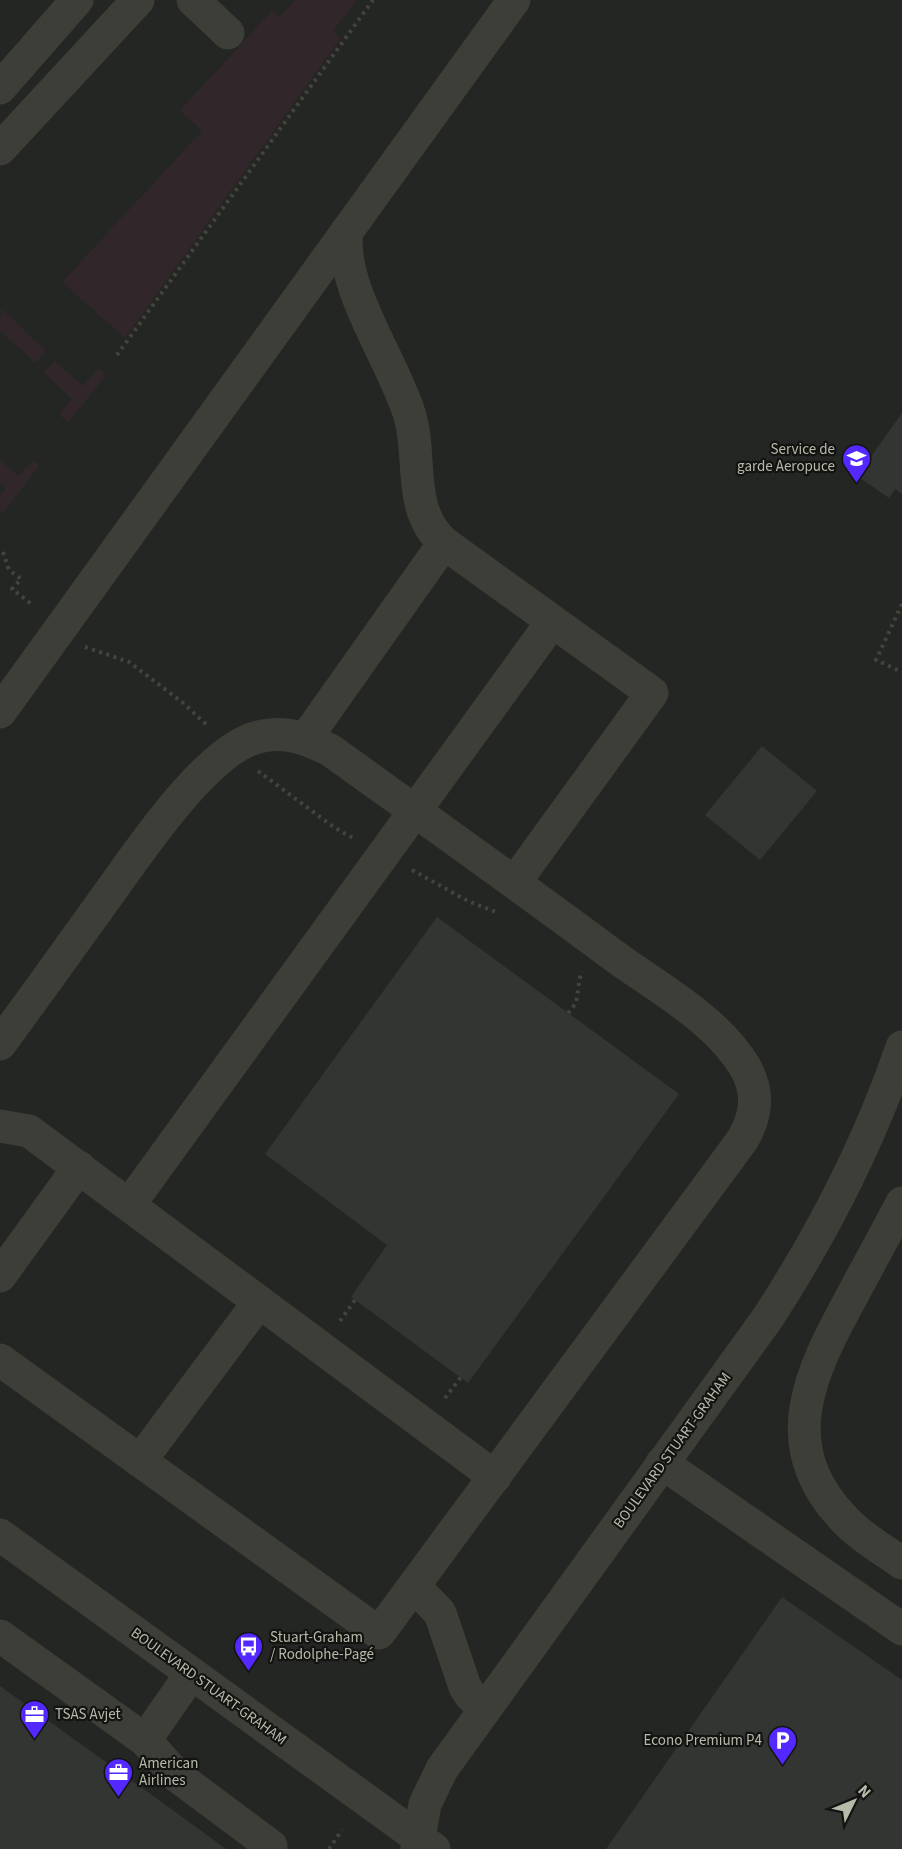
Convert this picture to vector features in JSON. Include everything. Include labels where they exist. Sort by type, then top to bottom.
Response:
[{"type":"street","points":[[0,88],[77,0]]},
{"type":"street","points":[[0,149],[138,0]]},
{"type":"street","points":[[193,0],[228,33]]},
{"type":"street","points":[[0,712],[514,0]]},
{"type":"street","points":[[347,231],[347,266],[405,397],[412,421],[422,508],[433,533],[652,693],[515,882]]},
{"type":"street","points":[[306,738],[444,543]]},
{"type":"street","points":[[129,1205],[552,622]]},
{"type":"street","points":[[0,1044],[167,815],[233,749],[261,736],[289,734],[306,738],[330,750],[515,882],[688,1010],[724,1039],[745,1066],[756,1096],[751,1125],[743,1139],[379,1633],[0,1360]]},
{"type":"street","name":"BOULEVARD STUART-GRAHAM","points":[[0,1535],[191,1674],[418,1846],[433,1785],[485,1709],[768,1318],[796,1274],[855,1164],[884,1100],[902,1047]]},
{"type":"street","points":[[0,1126],[29,1131],[495,1477]]},
{"type":"street","points":[[0,1276],[79,1167]]},
{"type":"street","points":[[902,1203],[821,1354],[805,1408],[808,1453],[814,1474],[824,1493],[847,1523],[902,1563]]},
{"type":"street","points":[[140,1461],[259,1302]]},
{"type":"street","points":[[662,1463],[902,1629]]},
{"type":"street","points":[[414,1586],[440,1613],[465,1687],[485,1709]]},
{"type":"street","points":[[0,1636],[145,1740],[177,1776],[272,1846],[269,1849]]},
{"type":"street","points":[[145,1740],[191,1674]]},
{"type":"path","points":[[117,355],[374,0]]},
{"type":"path","points":[[3,552],[9,570],[21,579],[12,589],[34,606]]},
{"type":"path","points":[[902,604],[876,660],[902,672]]},
{"type":"path","points":[[84,647],[129,662]]},
{"type":"path","points":[[328,1849],[342,1830]]},
{"type":"shaded area","points":[[0,0],[902,0],[902,1849],[0,1849]]},
{"type":"shaded area","points":[[295,0],[357,0],[333,31],[341,38],[125,338],[62,282],[202,131],[180,110],[272,11],[279,17]]},
{"type":"shaded area","points":[[1,308],[46,351],[35,363],[0,330]]},
{"type":"shaded area","points":[[55,361],[83,386],[99,368],[106,375],[68,423],[59,414],[72,399],[44,372]]},
{"type":"shaded area","points":[[0,460],[18,476],[34,461],[39,466],[3,513],[0,511],[0,495],[6,489],[0,483]]},
{"type":"building","points":[[902,413],[902,494],[895,489],[889,498],[857,476]]},
{"type":"building","points":[[762,746],[817,791],[760,860],[705,815]]},
{"type":"building","points":[[437,917],[679,1094],[468,1383],[351,1297],[387,1245],[265,1154]]},
{"type":"building","name":"Econo Premium P4","points":[[782,1597],[902,1680],[902,1849],[606,1849]]},
{"type":"building","points":[[0,1686],[170,1808],[226,1849],[0,1849]]},
{"type":"place","name":"Service de garde Aeropuce","points":[[856,484]]},
{"type":"place","name":"Stuart-Graham / Rodolphe-Pagé","points":[[249,1672]]},
{"type":"place","name":"TSAS Avjet","points":[[34,1740]]},
{"type":"place","name":"Econo Premium P4","points":[[783,1766]]},
{"type":"place","name":"American Airlines","points":[[118,1798]]}]
